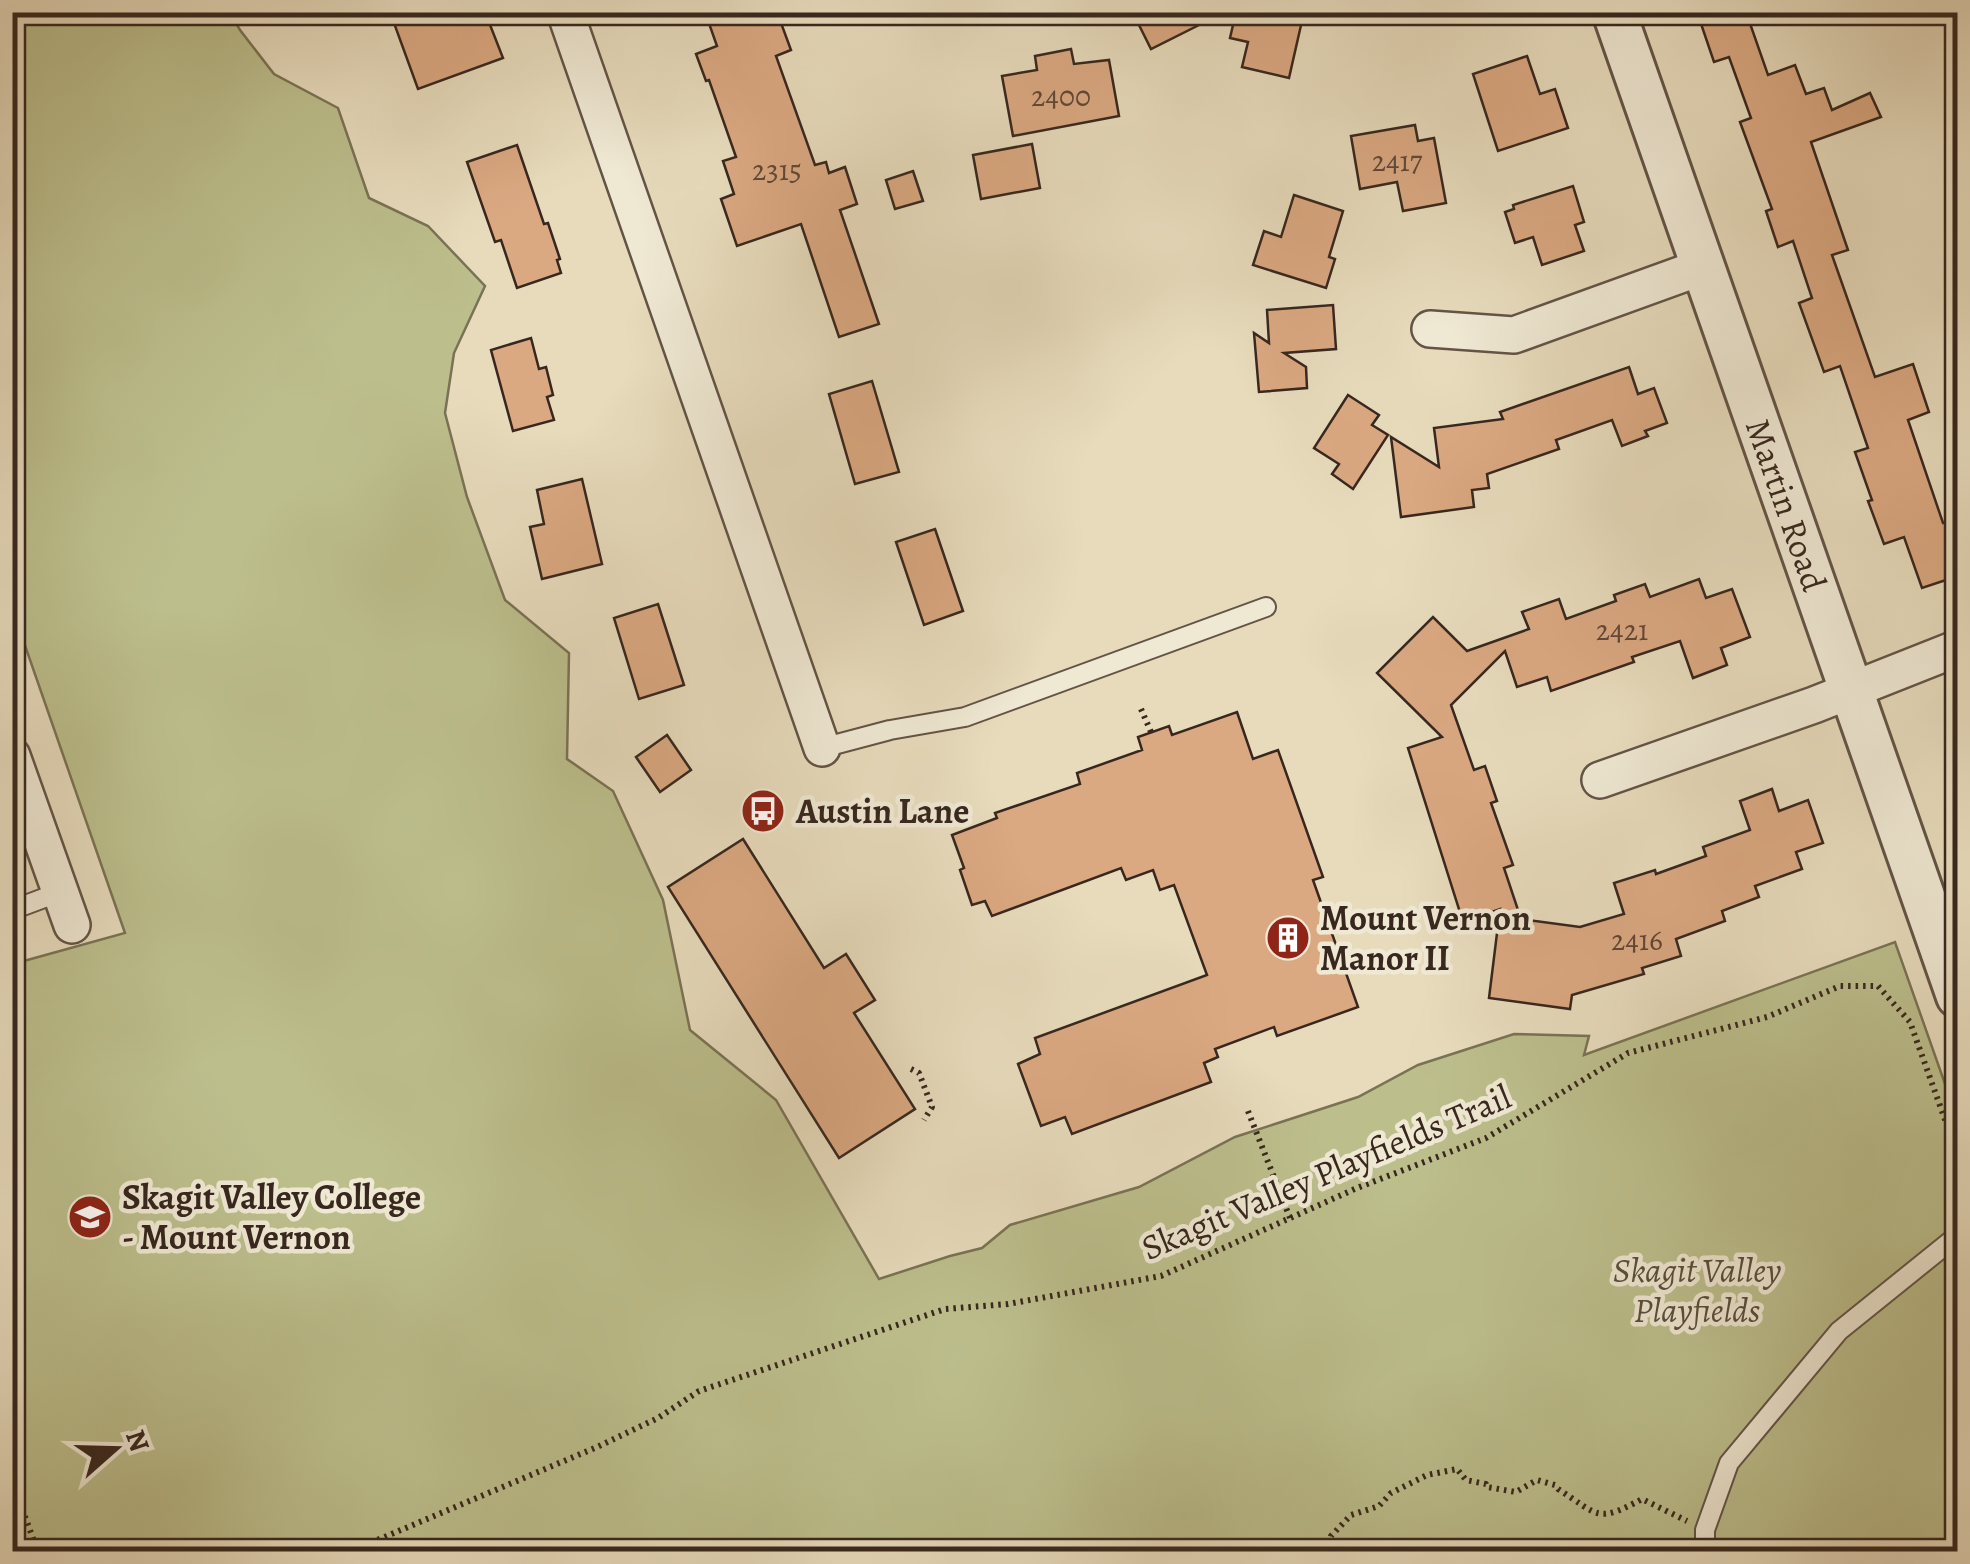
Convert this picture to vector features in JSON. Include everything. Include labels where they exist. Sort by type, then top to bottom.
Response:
[{"type":"street","points":[[565,12],[822,748]]},
{"type":"street","name":"Martin Road","points":[[1614,12],[1958,996]]},
{"type":"street","points":[[1430,329],[1514,335],[1702,267]]},
{"type":"street","points":[[1600,780],[1958,648]]},
{"type":"street","points":[[12,756],[72,925]]},
{"type":"lane","points":[[822,748],[965,716],[1266,607]]},
{"type":"lane","points":[[12,910],[60,892]]},
{"type":"lane","points":[[1706,1552],[1705,1530],[1729,1464],[1840,1331],[1958,1235]]},
{"type":"lane","points":[[1705,1530],[1720,1552]]},
{"type":"path","points":[[1142,708],[1151,732]]},
{"type":"path","name":"Skagit Valley Playfields Trail","points":[[266,1552],[375,1541],[596,1447],[658,1418],[699,1391],[945,1309],[1008,1304],[1161,1276],[1357,1188],[1486,1138],[1628,1054],[1767,1016],[1840,986],[1878,986],[1910,1022],[1958,1156]]},
{"type":"path","points":[[910,1069],[919,1073],[932,1107],[924,1120]]},
{"type":"path","points":[[1248,1111],[1290,1218]]},
{"type":"path","points":[[1348,1548],[1330,1540],[1351,1516],[1379,1506],[1391,1493],[1428,1475],[1457,1469],[1466,1480],[1500,1490],[1520,1491],[1537,1480],[1548,1482],[1589,1511],[1604,1514],[1617,1514],[1642,1498],[1705,1530]]},
{"type":"path","points":[[12,1481],[38,1552]]},
{"type":"path","points":[[375,1541],[402,1552]]},
{"type":"green space","name":"Skagit Valley Playfields","points":[[12,13],[230,13],[274,74],[338,108],[369,198],[428,226],[485,286],[454,353],[445,413],[467,497],[505,600],[569,653],[567,759],[613,791],[663,900],[690,1030],[776,1100],[879,1279],[982,1248],[1010,1225],[1139,1187],[1235,1137],[1358,1097],[1418,1065],[1514,1034],[1589,1036],[1584,1055],[1895,942],[1957,1118],[1957,1551],[13,1551],[13,964],[125,933],[13,611]]},
{"type":"building","points":[[390,12],[485,12],[503,58],[418,89]]},
{"type":"building","points":[[705,12],[777,12],[791,50],[776,56],[815,165],[826,162],[829,173],[845,167],[857,204],[840,210],[879,324],[839,337],[801,224],[737,246],[721,199],[734,194],[723,161],[736,157],[696,54],[717,46]]},
{"type":"building","points":[[1236,12],[1304,12],[1289,78],[1242,67],[1248,42],[1230,38]]},
{"type":"building","points":[[1697,12],[1746,12],[1768,75],[1795,65],[1806,94],[1824,88],[1832,110],[1870,93],[1881,117],[1811,142],[1848,250],[1832,255],[1875,377],[1913,364],[1929,412],[1908,420],[1943,523],[1958,518],[1958,576],[1922,588],[1904,537],[1884,544],[1855,452],[1868,448],[1840,366],[1824,372],[1799,303],[1812,298],[1793,241],[1778,247],[1766,211],[1772,209],[1740,122],[1751,118],[1729,57],[1714,62]]},
{"type":"building","points":[[1133,13],[1223,13],[1151,49]]},
{"type":"building","points":[[1071,49],[1074,64],[1109,60],[1119,116],[1013,136],[1002,76],[1037,70],[1035,56]]},
{"type":"building","points":[[1527,56],[1540,94],[1555,89],[1568,128],[1498,151],[1473,74]]},
{"type":"building","points":[[1415,125],[1418,141],[1434,138],[1446,203],[1403,211],[1397,182],[1360,189],[1351,136]]},
{"type":"building","points":[[1032,144],[1040,188],[981,199],[973,155]]},
{"type":"building","points":[[517,145],[544,224],[548,223],[561,273],[517,288],[501,240],[495,242],[467,162]]},
{"type":"building","points":[[913,171],[923,201],[895,209],[886,180]]},
{"type":"building","points":[[1573,186],[1584,222],[1575,225],[1584,251],[1542,265],[1533,237],[1515,243],[1505,212],[1514,209],[1513,205]]},
{"type":"building","points":[[1294,195],[1343,211],[1329,257],[1335,259],[1326,288],[1253,265],[1264,231],[1281,237]]},
{"type":"building","points":[[1333,305],[1336,349],[1284,353],[1306,367],[1307,388],[1259,392],[1254,333],[1269,343],[1267,310]]},
{"type":"building","points":[[531,338],[539,369],[546,367],[553,395],[547,397],[554,420],[513,431],[491,350]]},
{"type":"building","points":[[1629,367],[1638,394],[1654,388],[1667,423],[1645,431],[1648,436],[1622,446],[1612,420],[1556,440],[1559,449],[1487,474],[1489,488],[1472,490],[1474,507],[1401,517],[1391,437],[1439,467],[1434,428],[1503,419],[1500,412]]},
{"type":"building","points":[[872,381],[899,472],[855,484],[829,394]]},
{"type":"building","points":[[1348,395],[1379,415],[1372,425],[1388,435],[1353,489],[1332,474],[1339,464],[1314,448]]},
{"type":"building","points":[[582,479],[602,564],[542,579],[530,527],[544,524],[537,490]]},
{"type":"building","points":[[935,529],[963,611],[924,625],[896,542]]},
{"type":"building","points":[[1699,579],[1706,598],[1732,589],[1750,637],[1721,648],[1727,665],[1693,678],[1680,641],[1551,691],[1547,677],[1517,687],[1505,651],[1451,705],[1474,770],[1485,766],[1497,801],[1491,803],[1513,865],[1504,868],[1521,919],[1580,927],[1624,914],[1614,883],[1655,870],[1656,874],[1706,856],[1703,847],[1750,830],[1740,801],[1772,789],[1779,811],[1808,800],[1823,843],[1796,852],[1802,869],[1755,886],[1759,897],[1722,911],[1725,921],[1676,939],[1681,956],[1642,968],[1644,974],[1572,995],[1570,1009],[1489,998],[1500,909],[1463,922],[1408,748],[1442,737],[1377,673],[1433,617],[1467,651],[1529,629],[1522,612],[1559,599],[1566,619],[1616,601],[1614,595],[1645,584],[1650,597]]},
{"type":"building","points":[[658,604],[684,685],[639,699],[614,618]]},
{"type":"building","name":"Mount Vernon Manor II","points":[[1237,712],[1253,759],[1278,750],[1323,877],[1313,880],[1358,1007],[1277,1036],[1274,1027],[1215,1049],[1218,1057],[1204,1063],[1211,1082],[1072,1134],[1065,1117],[1041,1126],[1018,1064],[1040,1054],[1035,1038],[1207,975],[1174,885],[1160,890],[1153,870],[1126,880],[1121,868],[992,916],[985,901],[972,905],[952,835],[997,818],[995,813],[1080,784],[1077,773],[1142,750],[1138,737],[1169,726],[1172,735]]},
{"type":"building","points":[[667,735],[691,770],[660,792],[636,757]]},
{"type":"building","points":[[743,839],[824,968],[846,954],[875,1000],[854,1013],[915,1109],[839,1158],[668,887]]},
{"type":"place","name":"Austin Lane","points":[[763,811]]},
{"type":"place","name":"Mount Vernon Manor II","points":[[1288,938]]},
{"type":"place","name":"Skagit Valley College - Mount Vernon","points":[[90,1217]]}]
